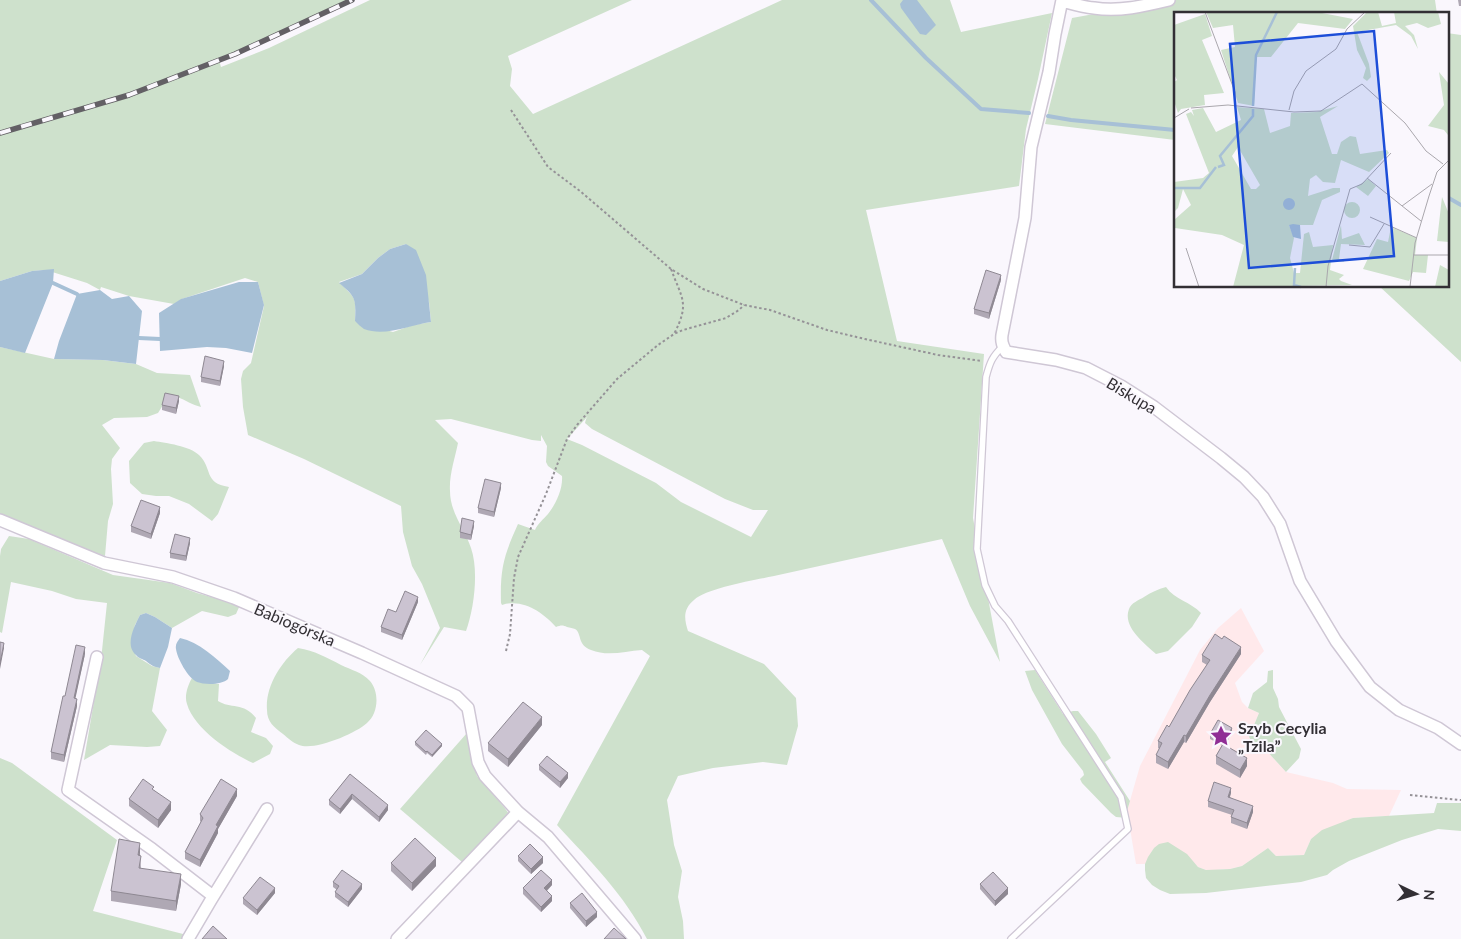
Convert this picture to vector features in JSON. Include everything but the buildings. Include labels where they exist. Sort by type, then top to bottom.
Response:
[{"type":"street","points":[[1003,346],[1002,335],[1025,218],[1032,147],[1049,72],[1062,1],[1094,8],[1111,9],[1137,7],[1169,0]]},
{"type":"street","name":"Biskupa","points":[[1003,346],[1006,352],[1056,360],[1086,368],[1121,386],[1154,407],[1244,477],[1264,497],[1280,524],[1300,581],[1336,642],[1370,687],[1399,710],[1438,728],[1461,744]]},
{"type":"street","name":"Babiogórska","points":[[0,520],[104,563],[173,577],[234,598],[456,696],[468,708],[476,754],[485,776],[518,812],[548,837],[635,939]]},
{"type":"street","points":[[97,657],[68,790],[152,849],[213,896]]},
{"type":"street","points":[[188,939],[267,809]]},
{"type":"street","points":[[397,939],[518,812]]},
{"type":"lane","points":[[1003,346],[994,355],[986,376],[977,548],[985,585],[995,606],[1008,621],[1121,797],[1128,829],[1011,939]]},
{"type":"path","points":[[511,110],[548,166],[671,269],[703,289],[744,305],[770,310],[827,330],[865,340],[979,360],[989,364]]},
{"type":"path","points":[[671,269],[683,298],[684,310],[682,320],[674,334]]},
{"type":"path","points":[[506,651],[510,634],[514,578],[518,557],[546,494],[567,438],[617,380],[658,345],[683,330],[726,318],[744,305]]},
{"type":"path","points":[[1410,795],[1461,800]]},
{"type":"shaded area","points":[[1241,608],[1264,651],[1235,683],[1242,702],[1248,708],[1259,713],[1249,737],[1266,750],[1286,772],[1333,783],[1347,789],[1401,790],[1389,816],[1353,818],[1311,839],[1304,855],[1276,856],[1268,848],[1242,866],[1230,869],[1206,870],[1194,863],[1154,848],[1145,864],[1136,864],[1127,811],[1140,766],[1200,650],[1218,628]]},
{"type":"green space","points":[[0,0],[349,0],[219,60],[221,67],[269,48],[370,0],[632,0],[508,56],[512,69],[510,86],[533,114],[782,0],[950,0],[961,32],[1052,13],[1026,129],[1019,186],[866,210],[897,341],[984,354],[973,518],[1000,662],[970,606],[942,539],[732,585],[709,592],[690,603],[685,614],[688,631],[764,664],[796,698],[798,726],[787,765],[763,762],[713,768],[678,776],[667,800],[674,845],[682,871],[678,897],[683,921],[684,939],[647,939],[628,907],[617,893],[557,825],[650,656],[642,650],[604,653],[591,650],[584,645],[575,629],[563,626],[556,627],[545,616],[524,605],[510,603],[502,605],[501,603],[501,580],[504,562],[509,544],[518,524],[535,530],[554,506],[561,486],[562,476],[548,466],[546,462],[547,446],[541,435],[541,441],[532,440],[451,419],[435,420],[458,443],[450,479],[452,507],[471,548],[475,579],[471,612],[466,631],[444,627],[420,665],[440,628],[422,584],[412,566],[403,532],[401,506],[304,459],[248,435],[241,379],[243,371],[251,363],[264,306],[258,282],[245,278],[182,299],[174,304],[129,296],[101,287],[100,290],[87,283],[46,270],[32,271],[0,281]],"holes":[[[406,244],[429,302],[431,322],[413,325],[393,332],[355,321],[354,298],[339,282],[362,274],[390,249]],[[588,416],[585,423],[592,429],[725,499],[753,510],[768,510],[751,537],[681,502],[656,483],[567,439]]]},
{"type":"green space","points":[[1171,0],[1435,0],[1437,12],[1174,12],[1174,140],[1045,124],[1072,18]]},
{"type":"green space","points":[[1448,33],[1461,35],[1461,362],[1381,288],[1448,288]]},
{"type":"green space","points":[[0,347],[54,359],[103,360],[136,364],[157,373],[190,375],[201,407],[177,397],[163,405],[158,413],[147,417],[114,418],[102,425],[120,448],[112,459],[113,504],[108,521],[105,556],[41,533],[0,514]]},
{"type":"green space","points":[[154,441],[178,445],[195,452],[203,460],[212,479],[221,485],[229,487],[218,514],[212,521],[189,504],[169,496],[142,494],[130,483],[129,461],[144,443]]},
{"type":"green space","points":[[9,536],[29,539],[113,575],[170,583],[240,605],[236,614],[228,617],[202,611],[172,628],[146,613],[140,615],[135,625],[131,642],[136,656],[152,666],[160,668],[152,711],[167,730],[160,746],[110,745],[84,760],[101,660],[107,603],[76,599],[52,591],[11,582],[2,633],[0,632],[0,556],[1,549]]},
{"type":"green space","points":[[1166,587],[1174,595],[1201,613],[1192,627],[1168,651],[1156,654],[1132,629],[1128,616],[1129,609],[1133,603],[1152,592]]},
{"type":"green space","points":[[298,648],[325,657],[360,673],[370,681],[375,691],[376,703],[374,714],[367,723],[353,732],[314,746],[295,743],[274,726],[267,714],[267,701],[271,684],[286,660]]},
{"type":"green space","points":[[1035,670],[1063,714],[1078,711],[1096,734],[1111,758],[1105,762],[1130,801],[1127,811],[1128,818],[1116,817],[1082,783],[1080,779],[1084,775],[1083,771],[1062,744],[1032,690],[1025,671]]},
{"type":"green space","points":[[1273,670],[1273,688],[1279,707],[1301,749],[1299,758],[1286,772],[1266,750],[1258,751],[1249,737],[1259,713],[1248,708],[1253,693],[1267,682],[1268,671]]},
{"type":"green space","points":[[192,678],[198,682],[219,684],[218,701],[242,708],[251,713],[256,718],[251,732],[266,738],[273,746],[270,754],[253,763],[224,747],[205,731],[191,713],[186,701],[187,691]]},
{"type":"green space","points":[[467,733],[477,776],[509,814],[462,862],[400,809]]},
{"type":"green space","points":[[0,758],[12,763],[117,840],[93,911],[187,935],[185,939],[0,939]]},
{"type":"green space","points":[[1437,803],[1461,803],[1461,831],[1438,829],[1402,840],[1349,861],[1327,875],[1301,882],[1206,893],[1170,894],[1152,885],[1146,878],[1145,864],[1154,848],[1159,844],[1168,842],[1187,854],[1198,867],[1206,870],[1230,869],[1242,866],[1268,848],[1276,856],[1304,855],[1311,839],[1322,830],[1353,818],[1434,813]]},
{"type":"water","points":[[903,0],[917,0],[936,25],[926,35],[920,34],[901,8],[900,4]]},
{"type":"water","points":[[406,244],[416,250],[426,275],[431,322],[398,330],[380,332],[364,329],[355,321],[355,303],[352,295],[339,283],[362,274],[390,249]]},
{"type":"water","points":[[54,269],[53,283],[25,353],[0,347],[0,281],[32,271]]},
{"type":"water","points":[[239,282],[258,282],[264,305],[252,353],[226,348],[207,347],[160,351],[159,313],[181,299]]},
{"type":"water","points":[[100,290],[112,299],[129,296],[142,311],[136,364],[103,360],[54,359],[77,294]]},
{"type":"water","points":[[146,613],[172,628],[168,647],[160,668],[138,657],[131,646],[132,635],[140,615]]},
{"type":"water","points":[[180,638],[194,643],[219,661],[230,671],[228,679],[213,684],[200,683],[194,680],[183,667],[177,653],[176,646]]},
{"type":"waterway","points":[[871,0],[926,58],[981,109],[1029,113]]},
{"type":"waterway","points":[[1048,116],[1174,130]]},
{"type":"waterway","points":[[1448,198],[1461,205]]},
{"type":"waterway","points":[[53,283],[77,294]]},
{"type":"waterway","points":[[139,338],[160,339]]},
{"type":"railway","points":[[0,133],[129,95],[235,54],[352,0]]},
{"type":"place","name":"Szyb Cecylia „Tzila”","points":[[1221,736]]}]
